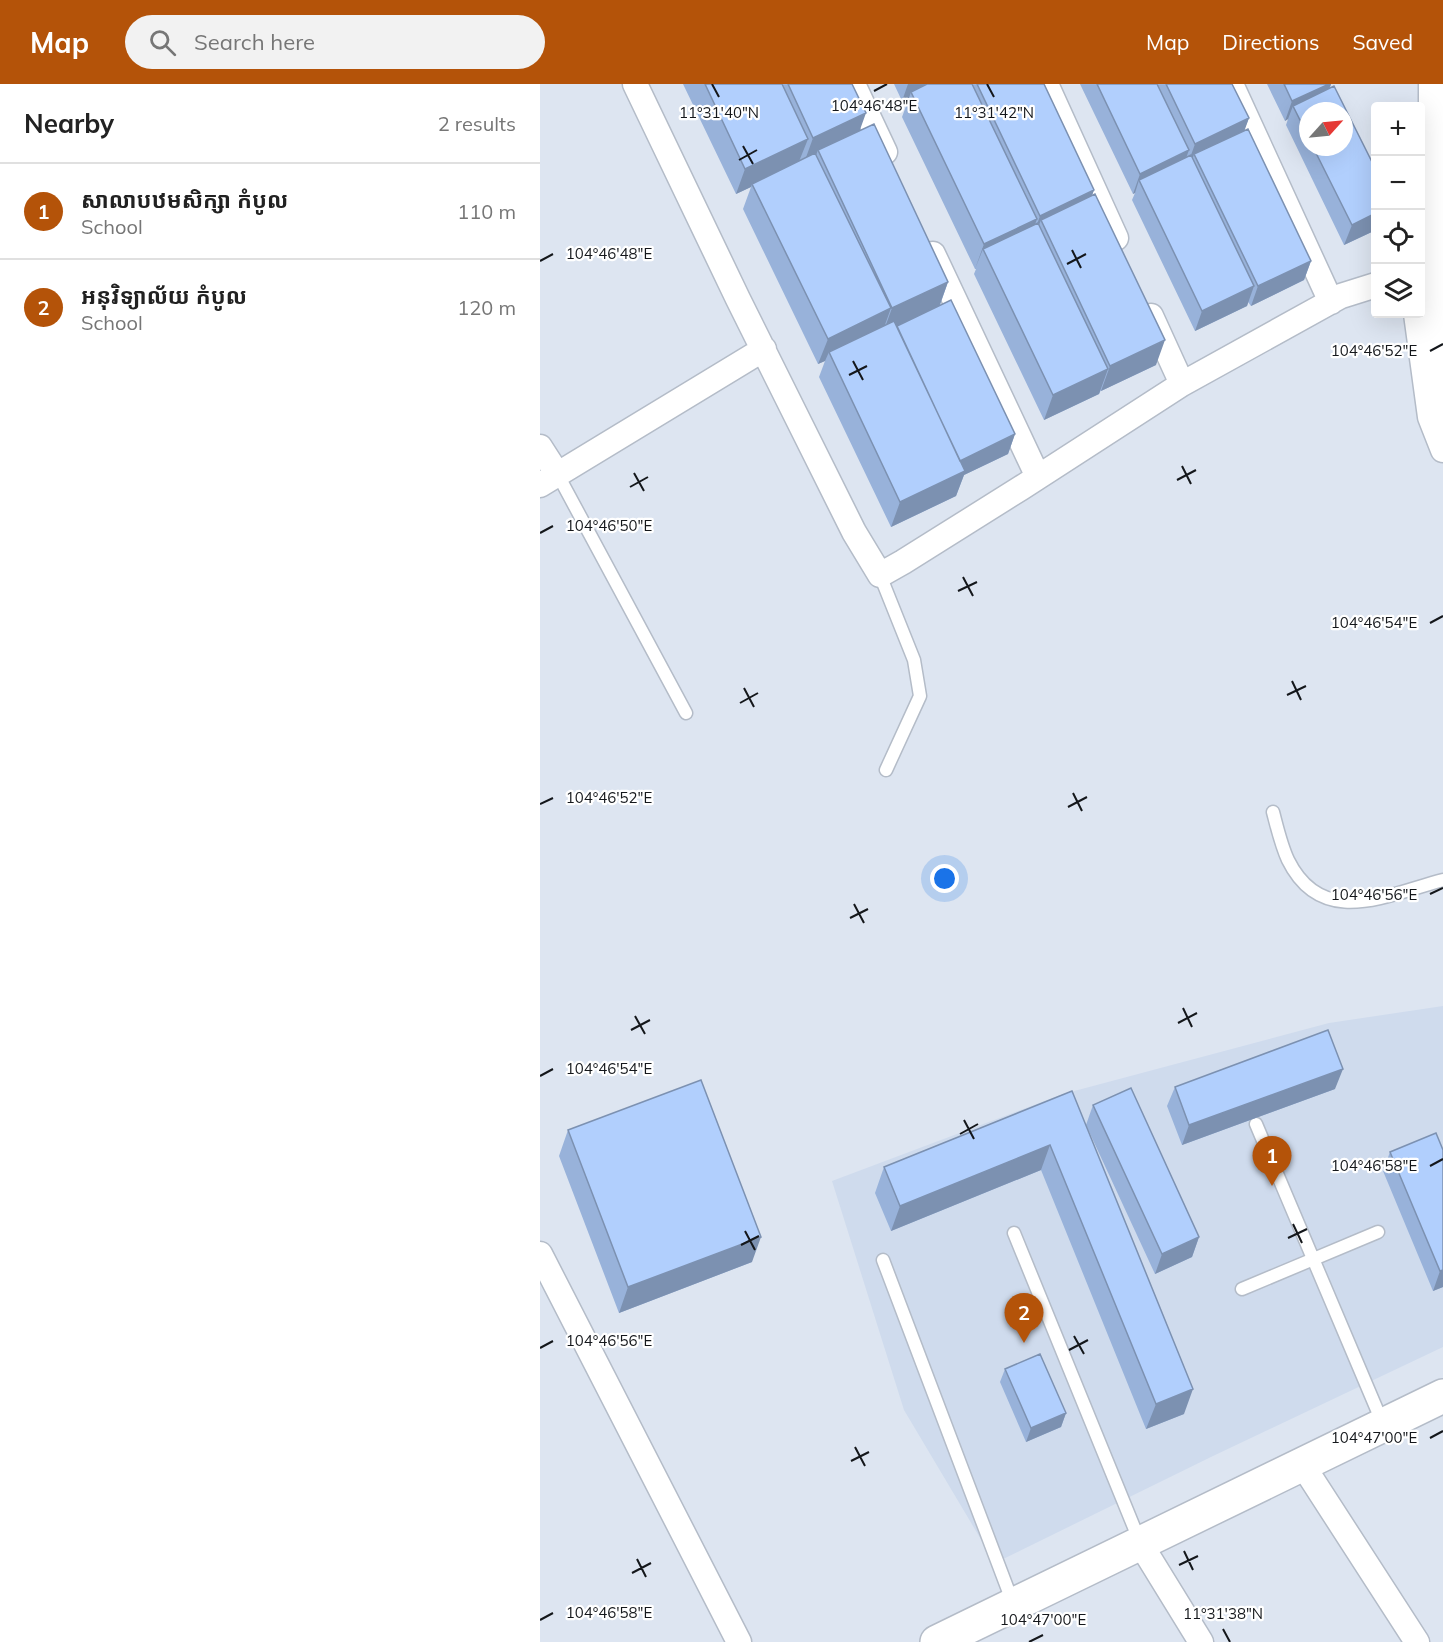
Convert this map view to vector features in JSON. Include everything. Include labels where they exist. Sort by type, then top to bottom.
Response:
[{"type":"street","points":[[634,84],[854,532],[880,575],[1182,384],[1341,296],[1371,287]]},
{"type":"street","points":[[853,84],[893,169]]},
{"type":"street","points":[[1046,84],[1124,255]]},
{"type":"street","points":[[1231,84],[1331,302]]},
{"type":"street","points":[[1431,84],[1443,405]]},
{"type":"street","points":[[923,233],[1038,477]]},
{"type":"street","points":[[1143,298],[1182,384]]},
{"type":"street","points":[[1417,318],[1430,417],[1443,450]]},
{"type":"street","points":[[540,447],[549,480],[764,349]]},
{"type":"street","points":[[540,1254],[738,1642]]},
{"type":"street","points":[[937,1642],[981,1633],[1013,1605],[1443,1396]]},
{"type":"street","points":[[1302,1464],[1417,1642]]},
{"type":"street","points":[[1140,1543],[1201,1642]]},
{"type":"lane","points":[[549,480],[686,713]]},
{"type":"lane","points":[[880,575],[914,660],[920,696],[886,770]]},
{"type":"lane","points":[[1273,812],[1287,858],[1296,873],[1305,886],[1329,900],[1356,903],[1443,880]]},
{"type":"lane","points":[[1256,1124],[1383,1425]]},
{"type":"lane","points":[[1242,1289],[1377,1232]]},
{"type":"lane","points":[[1014,1233],[1140,1543]]},
{"type":"lane","points":[[883,1260],[1013,1605]]},
{"type":"shaded area","points":[[1443,1006],[1443,1347],[995,1563],[904,1410],[832,1181],[1063,1094],[1329,1023]]},
{"type":"building","points":[[705,84],[782,84],[808,139],[745,169]]},
{"type":"building","points":[[788,84],[852,84],[866,113],[813,138]]},
{"type":"building","points":[[927,84],[972,84],[1037,219],[984,244],[911,92]]},
{"type":"building","points":[[977,84],[1044,84],[1094,190],[1040,216]]},
{"type":"building","points":[[1097,84],[1157,84],[1189,150],[1140,174]]},
{"type":"building","points":[[1166,84],[1232,84],[1249,118],[1195,144]]},
{"type":"building","points":[[1284,84],[1329,84],[1292,101]]},
{"type":"building","points":[[1334,86],[1342,102],[1301,102]]},
{"type":"building","points":[[1299,103],[1299,118],[1293,106]]},
{"type":"building","points":[[874,124],[948,282],[892,308],[818,150]]},
{"type":"building","points":[[1353,124],[1371,160],[1371,216],[1352,225],[1318,156],[1353,156]]},
{"type":"building","points":[[1248,129],[1311,261],[1258,286],[1194,154]]},
{"type":"building","points":[[815,153],[891,308],[828,339],[752,184]]},
{"type":"building","points":[[1191,155],[1254,286],[1202,311],[1139,180]]},
{"type":"building","points":[[1095,194],[1165,340],[1110,366],[1041,220]]},
{"type":"building","points":[[1038,223],[1108,369],[1053,395],[983,249]]},
{"type":"building","points":[[951,300],[1015,434],[960,461],[897,326]]},
{"type":"building","points":[[894,321],[965,471],[900,502],[829,352]]},
{"type":"building","points":[[1328,1030],[1343,1069],[1189,1125],[1175,1087]]},
{"type":"building","points":[[701,1080],[761,1237],[628,1287],[568,1130]]},
{"type":"building","points":[[1131,1088],[1199,1237],[1162,1254],[1093,1105]]},
{"type":"building","points":[[1072,1091],[1193,1389],[1156,1404],[1050,1145],[900,1206],[884,1167]]},
{"type":"building","points":[[1436,1133],[1443,1150],[1443,1270],[1440,1271],[1390,1152]]},
{"type":"building","points":[[1040,1354],[1066,1413],[1031,1428],[1005,1369]]},
{"type":"place","name":"សាលាបឋមសិក្សា កំបូល","points":[[1272,1186]]},
{"type":"place","name":"អនុវិទ្យាល័យ កំបូល","points":[[1024,1343]]}]
